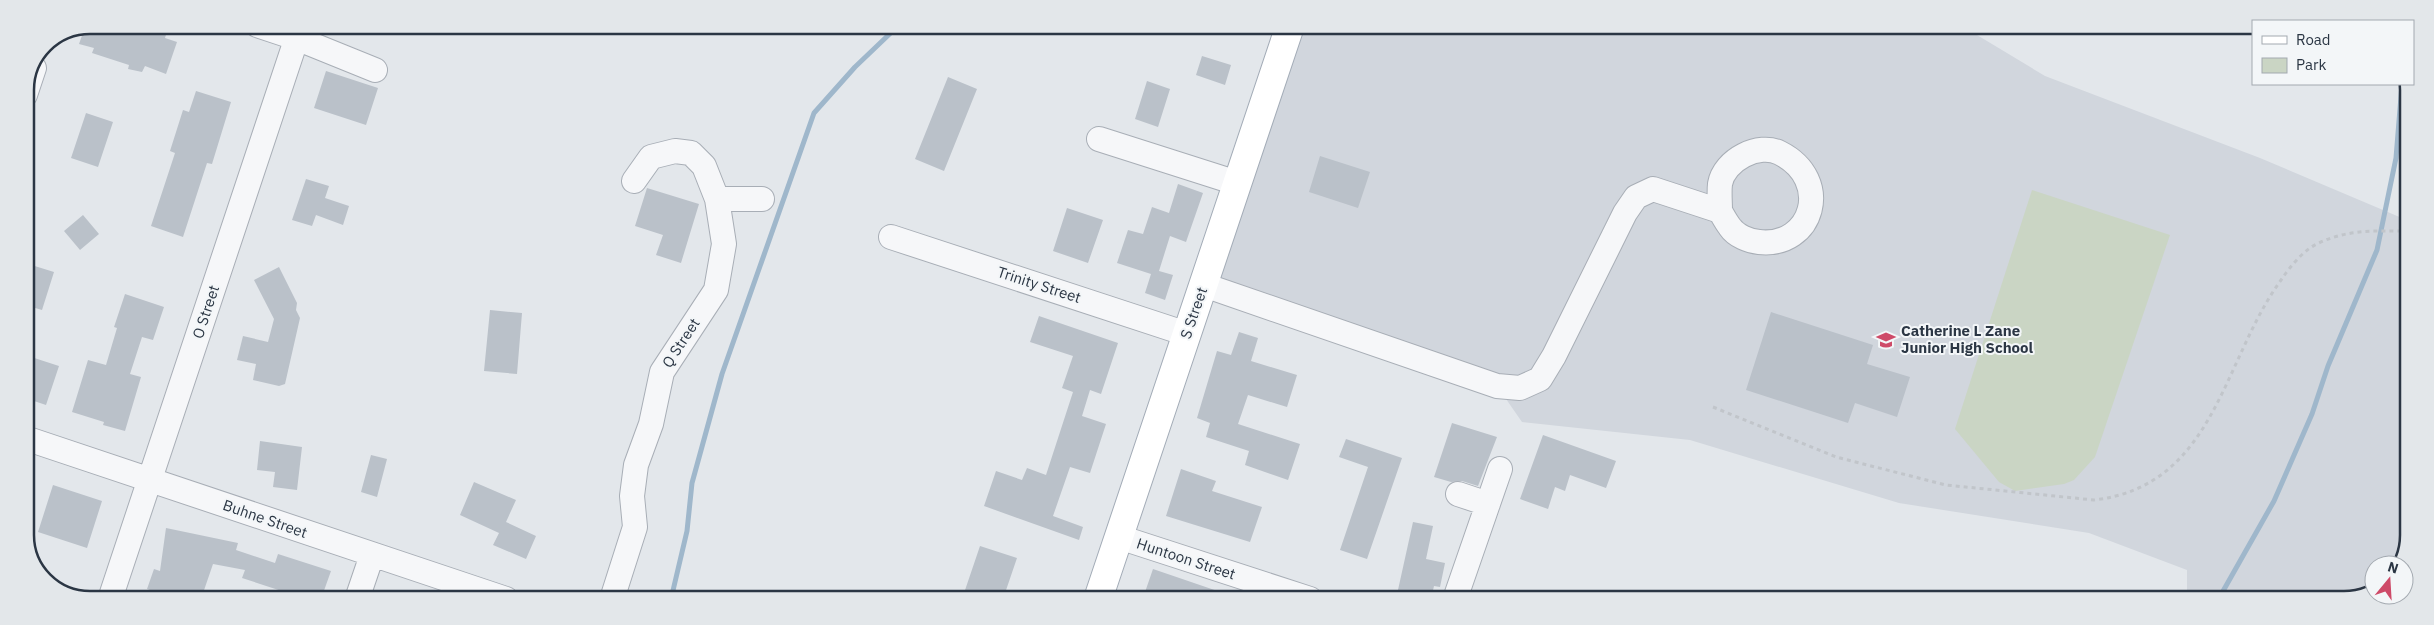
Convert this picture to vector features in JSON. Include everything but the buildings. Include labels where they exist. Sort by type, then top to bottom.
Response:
[{"type":"main road","name":"S Street","points":[[1101,591],[1287,34]]},
{"type":"street","name":"O Street","points":[[113,591],[298,34]]},
{"type":"street","points":[[303,34],[375,70]]},
{"type":"street","points":[[1099,139],[1237,183]]},
{"type":"street","name":"Q Street","points":[[615,591],[635,526],[632,496],[636,465],[651,424],[662,372],[716,290],[724,244],[717,199],[704,166],[691,153],[675,151],[651,157],[634,181]]},
{"type":"street","points":[[1204,285],[1497,386],[1520,388],[1540,379],[1554,356],[1625,213],[1636,197],[1653,189],[1720,211]]},
{"type":"street","points":[[717,199],[762,199]]},
{"type":"street","name":"Trinity Street","points":[[891,237],[1187,334]]},
{"type":"street","name":"Buhne Street","points":[[34,441],[482,591]]},
{"type":"street","points":[[1458,591],[1500,469]]},
{"type":"street","points":[[1458,494],[1488,504]]},
{"type":"street","name":"Huntoon Street","points":[[1119,537],[1285,591]]},
{"type":"street","points":[[360,591],[372,555]]},
{"type":"path","points":[[1713,406],[1836,457],[1946,485],[2094,500],[2114,498],[2150,484],[2172,468],[2193,446],[2218,404],[2267,300],[2291,267],[2317,243],[2356,231],[2400,231]]},
{"type":"shaded area","name":"Catherine L Zane Junior High School","points":[[1287,34],[1975,34],[2045,76],[2260,158],[2400,217],[2399,546],[2397,555],[2364,555],[2364,587],[2352,591],[2187,591],[2187,570],[2089,533],[1899,503],[1690,440],[1522,422],[1497,386],[1204,285]]},
{"type":"green space","points":[[2032,190],[2170,235],[2095,457],[2074,480],[2064,484],[2015,491],[1999,482],[1955,429]]},
{"type":"waterway","points":[[673,591],[687,531],[692,483],[722,374],[814,113],[855,67],[890,34]]},
{"type":"waterway","points":[[2223,591],[2274,501],[2312,414],[2328,366],[2377,250],[2396,158],[2400,109]]},
{"type":"place","name":"Catherine L Zane Junior High School","points":[[1886,340]]}]
